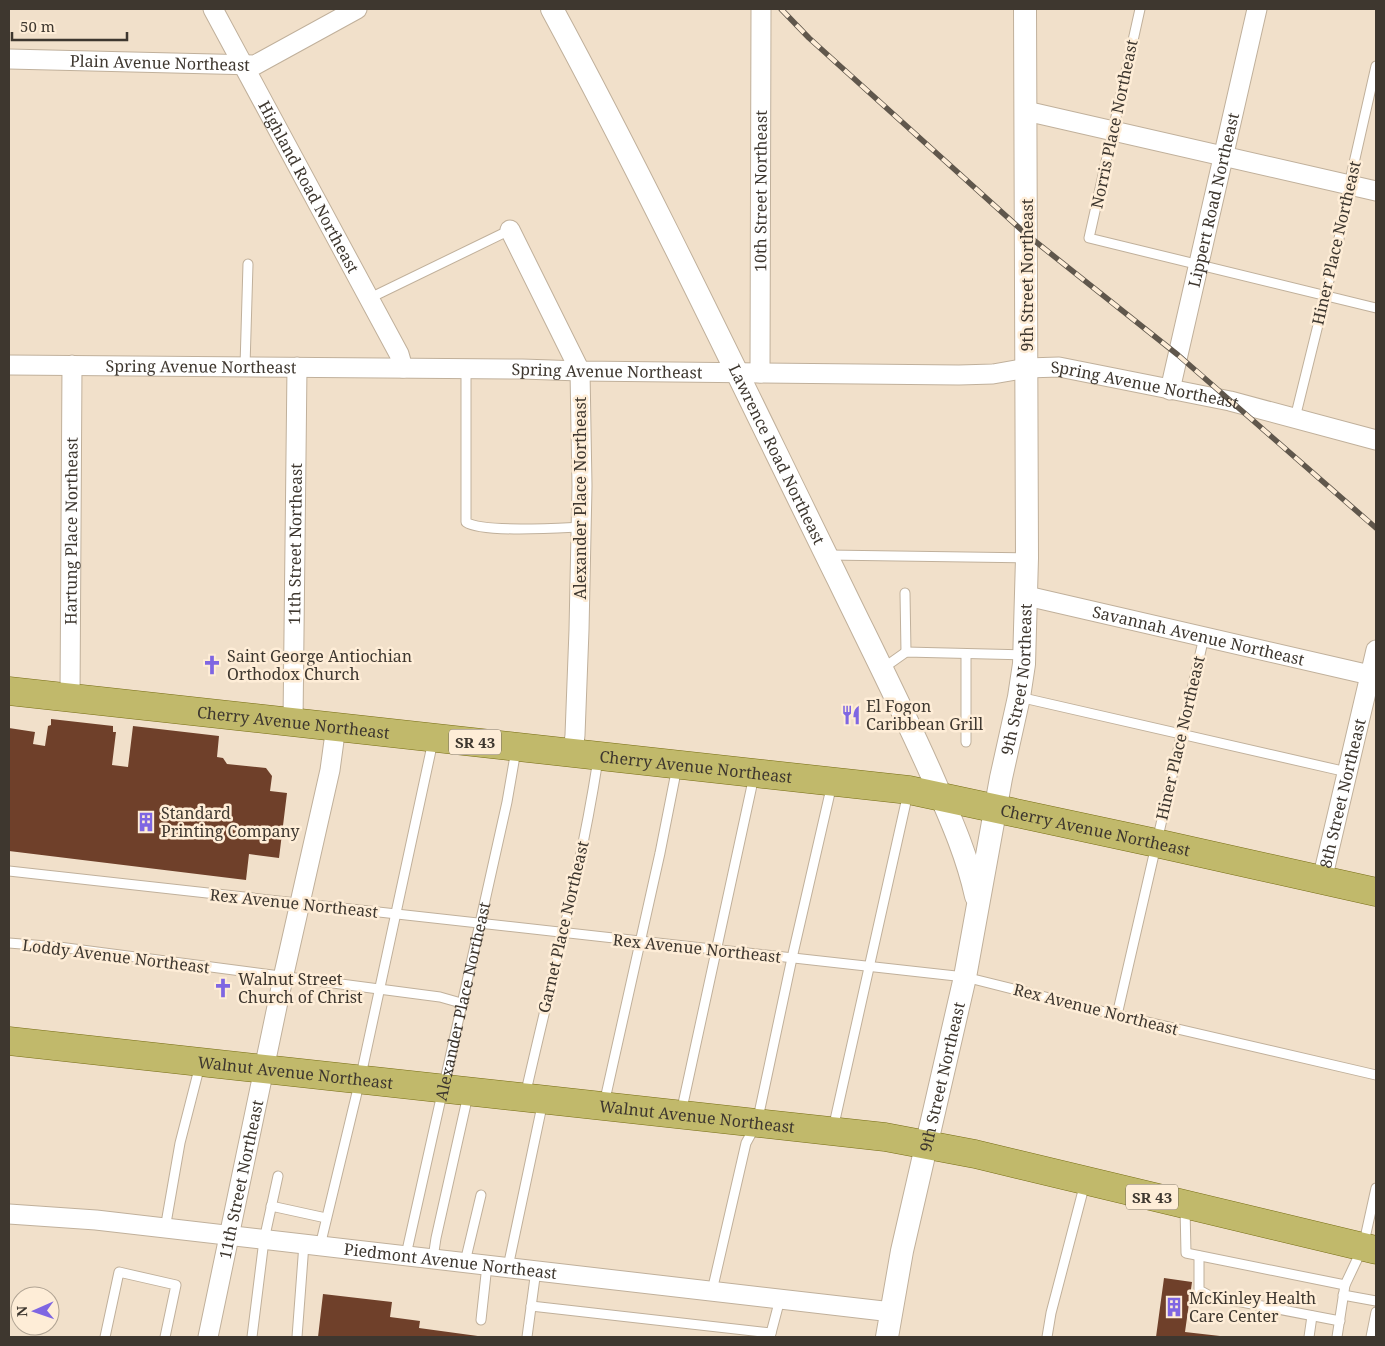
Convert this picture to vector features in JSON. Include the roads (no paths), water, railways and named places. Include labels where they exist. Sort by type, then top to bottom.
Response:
[{"type":"main road","name":"Cherry Avenue Northeast","points":[[9,691],[909,790],[1376,892]]},
{"type":"main road","name":"Walnut Avenue Northeast","points":[[9,1041],[884,1137],[927,1144],[1085,1180],[1370,1249]]},
{"type":"street","name":"Highland Road Northeast","points":[[213,9],[370,298],[399,354],[403,368]]},
{"type":"street","name":"Plain Avenue Northeast","points":[[9,60],[255,65],[357,9]]},
{"type":"street","name":"Lawrence Road Northeast","points":[[552,9],[639,174],[698,296],[738,373],[881,669],[941,796],[970,868],[978,908]]},
{"type":"street","name":"10th Street Northeast","points":[[760,373],[761,9]]},
{"type":"street","name":"9th Street Northeast","points":[[888,1337],[902,1251],[965,977],[996,808],[1019,697],[1025,655],[1027,596],[1027,368],[1025,9]]},
{"type":"street","name":"Lippert Road Northeast","points":[[1170,390],[1257,9]]},
{"type":"street","points":[[1026,111],[1376,191]]},
{"type":"street","name":"Alexander Place Northeast","points":[[510,230],[580,371],[581,528],[575,735],[585,754]]},
{"type":"street","name":"Spring Avenue Northeast","points":[[9,364],[959,375],[993,374],[1027,368],[1058,367],[1230,401],[1376,440]]},
{"type":"street","name":"Hartung Place Northeast","points":[[70,697],[72,365]]},
{"type":"street","name":"11th Street Northeast","points":[[292,722],[297,368]]},
{"type":"street","name":"Savannah Avenue Northeast","points":[[1027,596],[1370,675]]},
{"type":"street","name":"8th Street Northeast","points":[[1322,880],[1376,650]]},
{"type":"street","name":"11th Street Northeast","points":[[208,1337],[283,978],[330,770],[336,726]]},
{"type":"street","name":"Piedmont Avenue Northeast","points":[[9,1214],[96,1220],[892,1312]]},
{"type":"lane","name":"Norris Place Northeast","points":[[1140,9],[1089,238],[1198,266]]},
{"type":"lane","name":"Hiner Place Northeast","points":[[1295,418],[1338,244],[1349,185],[1376,66]]},
{"type":"lane","points":[[370,298],[510,230]]},
{"type":"lane","points":[[245,366],[248,264]]},
{"type":"lane","points":[[1198,266],[1376,308]]},
{"type":"lane","points":[[466,369],[466,522],[470,526],[488,528],[581,528]]},
{"type":"lane","points":[[826,555],[1027,558]]},
{"type":"lane","points":[[905,593],[906,652]]},
{"type":"lane","name":"Hiner Place Northeast","points":[[1117,1015],[1204,637]]},
{"type":"lane","points":[[881,669],[906,652],[1025,655]]},
{"type":"lane","points":[[966,654],[966,742]]},
{"type":"lane","points":[[1019,697],[1347,772]]},
{"type":"lane","points":[[297,1337],[312,1245],[326,1218],[360,1080],[433,737]]},
{"type":"lane","name":"Alexander Place Northeast","points":[[406,1255],[507,802],[517,746]]},
{"type":"lane","name":"Garnet Place Northeast","points":[[508,1267],[562,933],[592,800],[585,754]]},
{"type":"lane","points":[[604,1107],[678,764]]},
{"type":"lane","points":[[681,1115],[755,773]]},
{"type":"lane","points":[[712,1291],[746,1143],[756,1123],[833,782]]},
{"type":"lane","points":[[832,1132],[909,790]]},
{"type":"lane","name":"Rex Avenue Northeast","points":[[9,871],[965,977],[1117,1015],[1376,1075]]},
{"type":"lane","name":"Loddy Avenue Northeast","points":[[9,943],[59,947],[283,978],[440,997],[461,1003]]},
{"type":"lane","points":[[165,1228],[180,1143],[201,1062]]},
{"type":"lane","points":[[433,1258],[469,1092]]},
{"type":"lane","points":[[252,1337],[264,1240],[278,1176]]},
{"type":"lane","points":[[1048,1337],[1051,1314],[1085,1180]]},
{"type":"lane","points":[[1337,1337],[1345,1285],[1370,1249],[1376,1188]]},
{"type":"lane","points":[[465,1262],[481,1195]]},
{"type":"lane","points":[[1185,1204],[1186,1253],[1345,1285]]},
{"type":"lane","points":[[272,1206],[326,1218]]},
{"type":"lane","points":[[1199,1256],[1199,1290],[1210,1296],[1340,1321]]},
{"type":"lane","points":[[481,1320],[487,1265]]},
{"type":"lane","points":[[527,1337],[536,1270]]},
{"type":"lane","points":[[105,1337],[119,1272],[176,1285],[166,1337]]},
{"type":"lane","points":[[1343,1294],[1376,1301]]},
{"type":"lane","points":[[531,1306],[771,1335],[780,1299]]},
{"type":"lane","points":[[1372,1337],[1376,1312]]},
{"type":"lane","points":[[1309,1337],[1312,1316]]},
{"type":"railway","points":[[781,9],[809,38],[1026,234],[1178,355],[1376,528]]},
{"type":"place","name":"Saint George Antiochian Orthodox Church","points":[[212,665]]},
{"type":"place","name":"El Fogon Caribbean Grill","points":[[851,715]]},
{"type":"place","name":"Standard Printing Company","points":[[146,822]]},
{"type":"place","name":"Walnut Street Church of Christ","points":[[223,988]]},
{"type":"place","name":"McKinley Health Care Center","points":[[1174,1307]]}]
